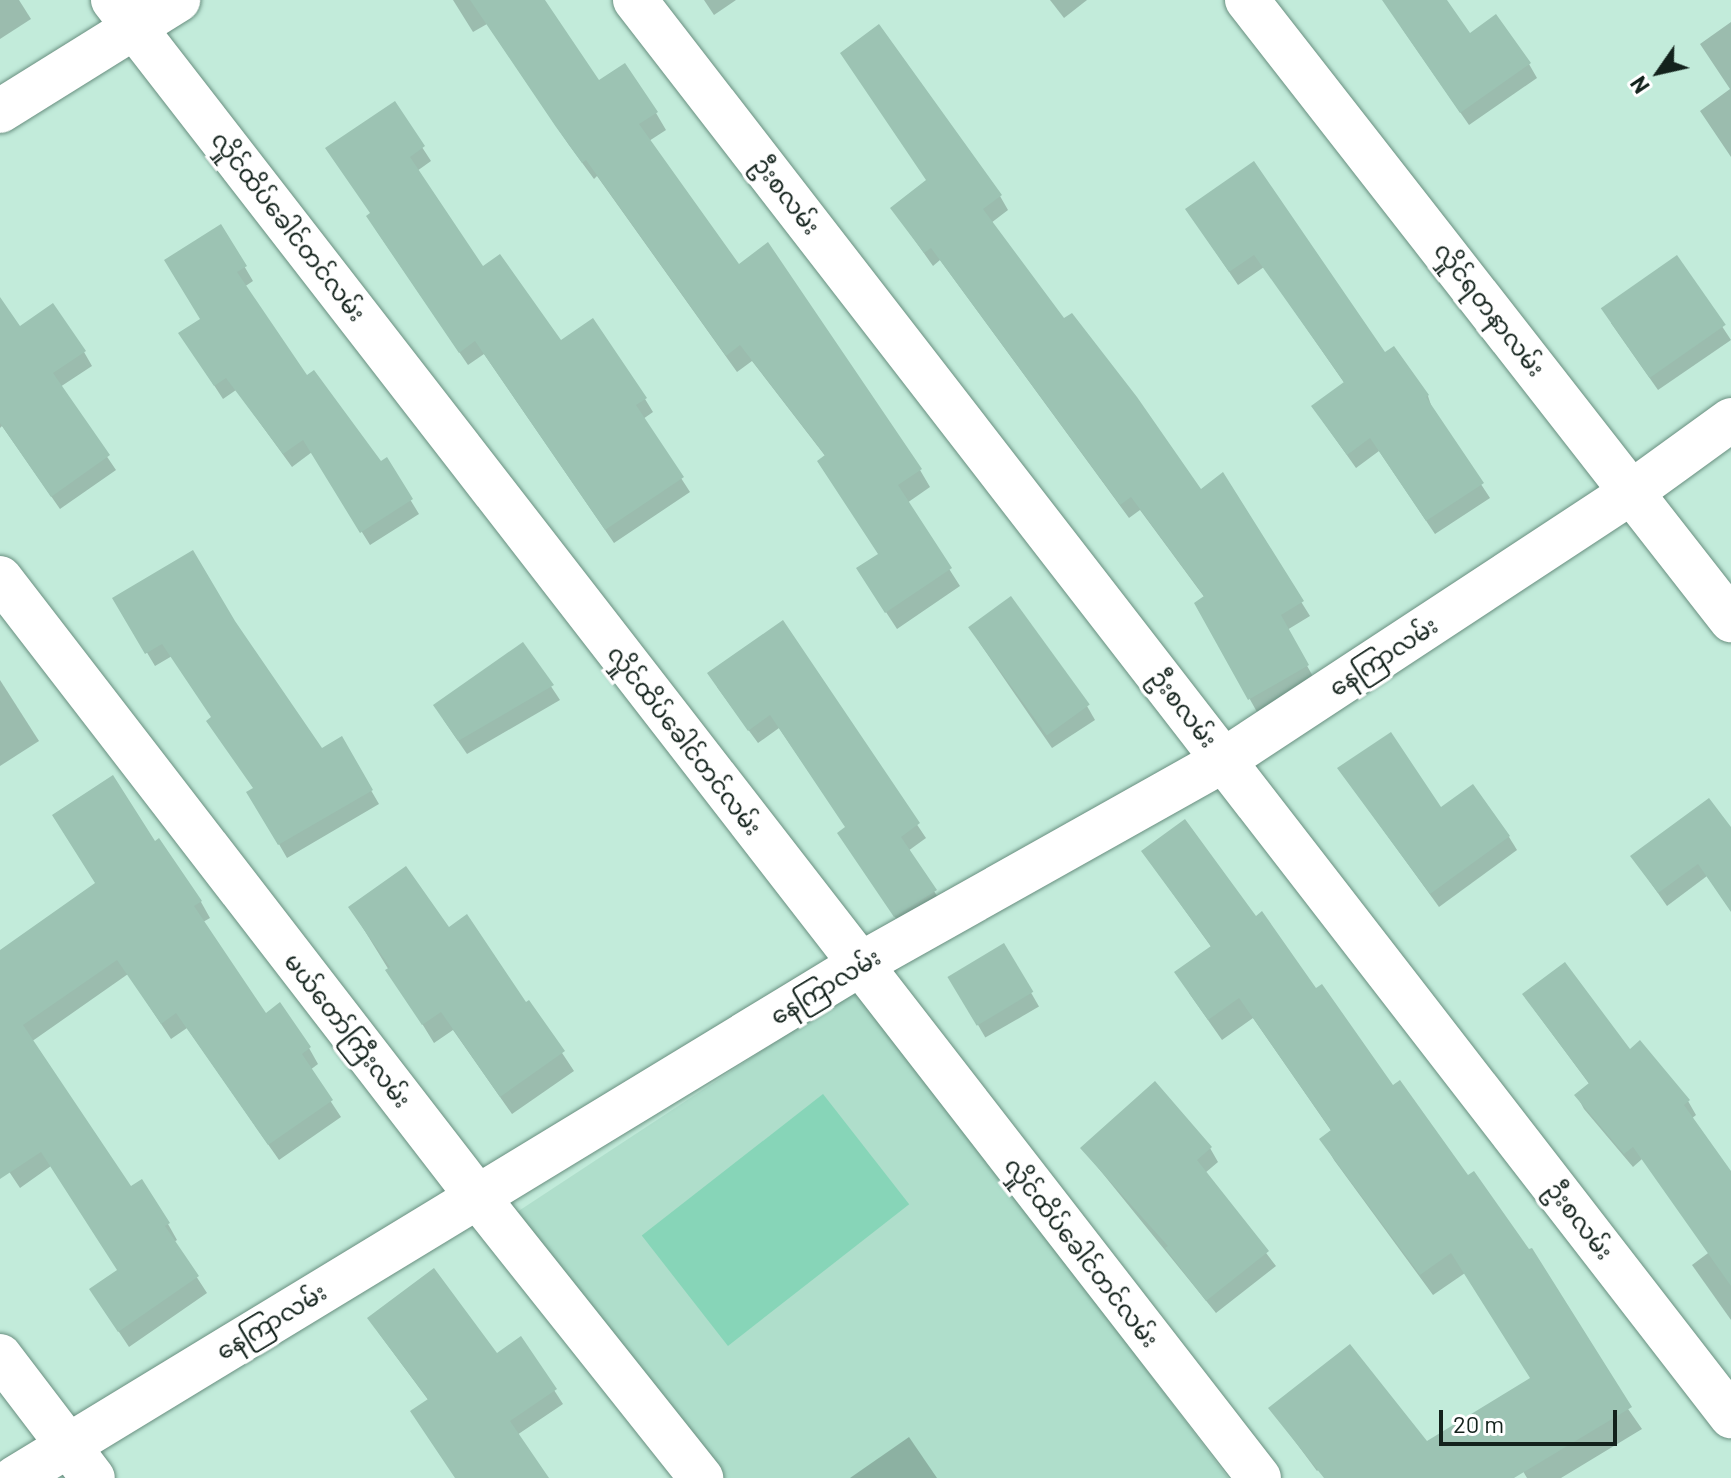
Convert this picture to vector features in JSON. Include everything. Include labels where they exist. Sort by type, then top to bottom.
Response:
[{"type":"street","points":[[0,111],[125,14],[178,0]]},
{"type":"street","name":"ဦးစလမ်း","points":[[635,0],[1731,1416]]},
{"type":"street","name":"လှိုင်ရတနာလမ်း","points":[[1247,0],[1731,620]]},
{"type":"street","name":"လှိုင်ထိပ်ခေါင်တင်လမ်း","points":[[125,14],[1259,1478]]},
{"type":"street","name":"နေကြာလမ်း","points":[[15,1478],[80,1462],[476,1195],[859,965],[1224,760],[1633,491],[1731,420]]},
{"type":"street","name":"မယ်တော်ကြီးလမ်း","points":[[0,578],[476,1195],[701,1478]]},
{"type":"street","points":[[0,1356],[80,1462]]},
{"type":"shaded area","points":[[859,987],[1228,1478],[721,1478],[511,1216]]},
{"type":"shaded area","points":[[823,1094],[909,1204],[728,1346],[642,1236]]},
{"type":"building","points":[[470,0],[545,0],[599,80],[625,63],[658,112],[639,124],[739,264],[768,242],[922,469],[898,485],[952,568],[885,613],[856,568],[878,554],[817,461],[825,455],[740,345],[726,356],[586,160],[582,163],[556,127]]},
{"type":"building","points":[[1382,0],[1447,0],[1470,33],[1496,14],[1531,63],[1460,113]]},
{"type":"building","points":[[879,24],[1002,195],[983,209],[1064,318],[1072,313],[1137,397],[1201,489],[1223,472],[1304,601],[1281,615],[1309,665],[1248,700],[1194,603],[1204,596],[1131,497],[1120,505],[931,248],[924,253],[890,208],[926,180],[840,53]]},
{"type":"building","points":[[395,101],[425,146],[410,157],[483,266],[500,254],[561,340],[593,318],[647,398],[636,405],[684,477],[605,530],[475,341],[459,353],[366,216],[370,213],[325,148]]},
{"type":"building","points":[[1254,161],[1385,352],[1394,346],[1429,395],[1426,397],[1484,483],[1426,521],[1370,438],[1347,455],[1311,406],[1344,382],[1254,255],[1229,272],[1185,209]]},
{"type":"building","points":[[221,224],[247,266],[237,272],[307,375],[314,370],[381,461],[387,457],[413,499],[360,533],[303,440],[283,454],[226,378],[214,386],[178,333],[200,319],[164,260]]},
{"type":"building","points":[[1677,255],[1726,325],[1650,378],[1601,308]]},
{"type":"building","points":[[0,297],[20,326],[53,303],[86,351],[53,373],[110,455],[51,497],[0,423]]},
{"type":"building","points":[[193,550],[235,621],[322,748],[342,736],[373,790],[278,845],[246,792],[253,788],[206,721],[211,717],[162,644],[145,654],[112,598]]},
{"type":"building","points":[[1011,596],[1090,704],[1047,736],[968,627]]},
{"type":"building","points":[[783,620],[920,823],[901,837],[937,890],[894,917],[837,833],[845,827],[770,715],[748,731],[707,673]]},
{"type":"building","points":[[523,642],[554,685],[458,741],[433,705]]},
{"type":"building","points":[[1391,732],[1441,807],[1473,784],[1510,836],[1430,894],[1337,768]]},
{"type":"building","points":[[113,775],[155,841],[159,838],[202,901],[194,906],[266,1013],[280,1002],[311,1047],[302,1054],[333,1100],[268,1145],[176,1013],[161,1024],[117,960],[23,1025],[131,1186],[142,1179],[170,1223],[165,1226],[199,1276],[118,1332],[89,1289],[117,1270],[41,1152],[0,1179],[0,950],[95,883],[52,815]]},
{"type":"building","points":[[1709,798],[1731,827],[1731,912],[1698,864],[1658,893],[1630,856]]},
{"type":"building","points":[[1185,819],[1256,916],[1262,911],[1316,988],[1322,984],[1393,1085],[1400,1080],[1468,1175],[1474,1171],[1529,1249],[1532,1248],[1632,1407],[1514,1478],[1324,1478],[1268,1408],[1350,1344],[1427,1441],[1530,1378],[1451,1253],[1420,1275],[1319,1139],[1331,1130],[1239,998],[1208,1020],[1174,972],[1211,946],[1141,851]]},
{"type":"building","points":[[406,866],[449,927],[467,914],[526,1002],[529,1000],[565,1051],[500,1097],[441,1012],[422,1025],[385,970],[390,967],[348,907]]},
{"type":"building","points":[[1004,943],[1033,992],[977,1026],[947,977]]},
{"type":"building","points":[[1565,962],[1630,1049],[1640,1040],[1690,1100],[1684,1105],[1731,1171],[1731,1286],[1633,1147],[1624,1154],[1574,1095],[1589,1083],[1522,994]]},
{"type":"building","points":[[1155,1081],[1212,1147],[1197,1160],[1269,1251],[1206,1301],[1165,1248],[1168,1246],[1080,1148]]},
{"type":"building","points":[[434,1268],[497,1353],[521,1336],[557,1389],[510,1421],[549,1478],[455,1478],[410,1411],[428,1399],[367,1318]]}]
